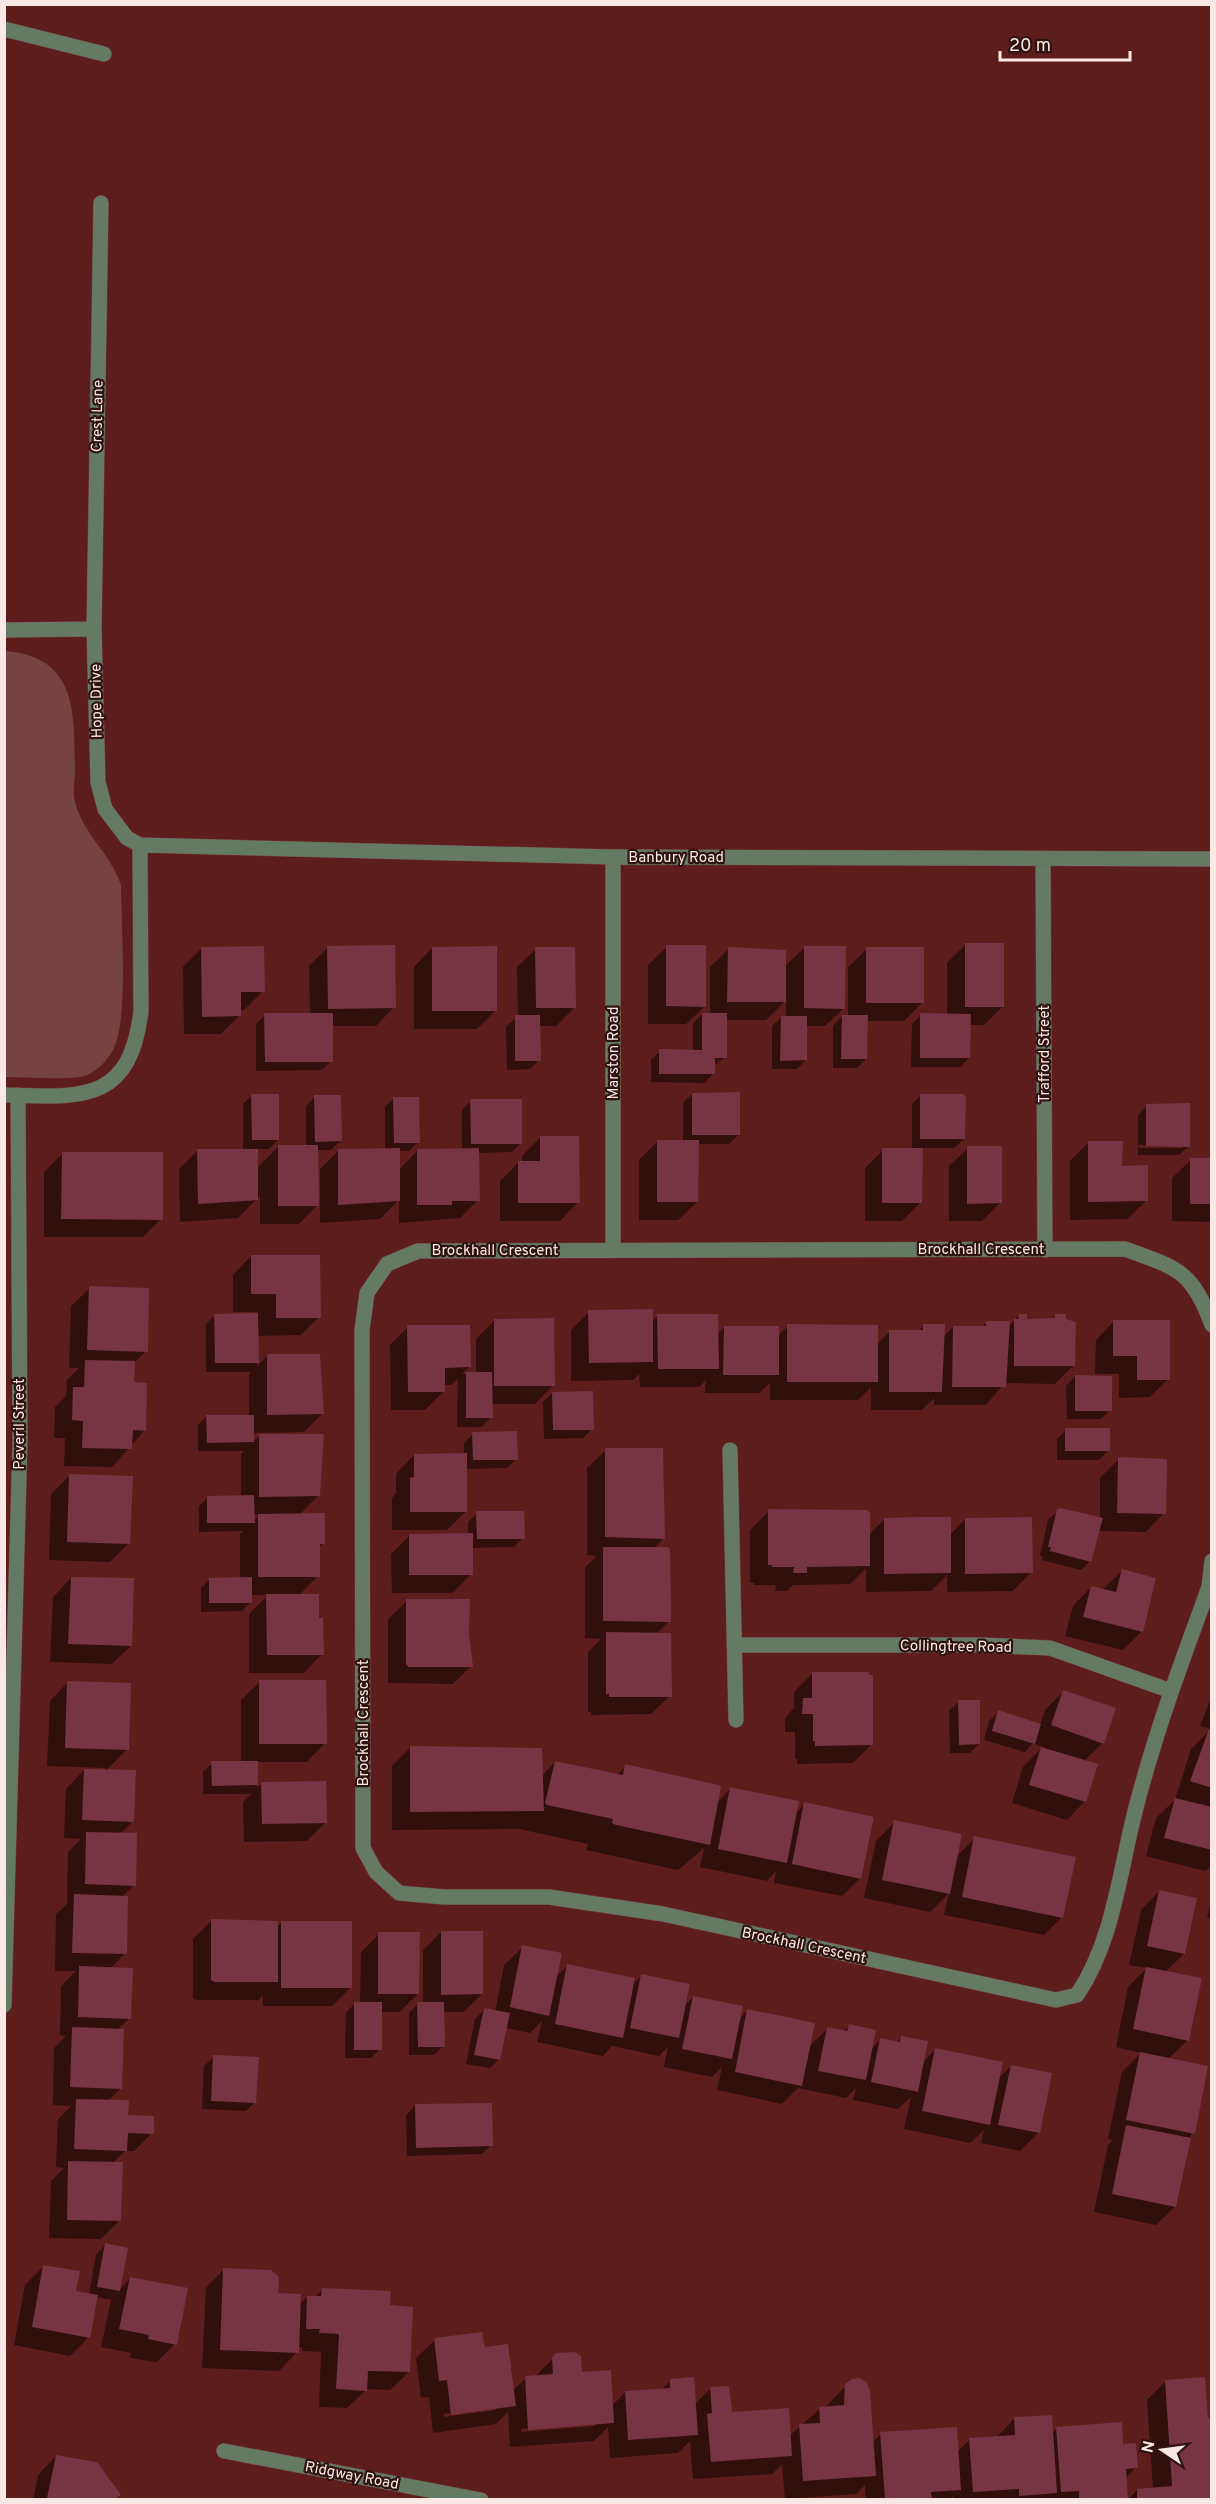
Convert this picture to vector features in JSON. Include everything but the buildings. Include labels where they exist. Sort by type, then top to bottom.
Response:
[{"type":"street","points":[[4,29],[104,54]]},
{"type":"street","name":"Crest Lane","points":[[94,629],[101,203]]},
{"type":"street","points":[[4,630],[94,629]]},
{"type":"street","name":"Hope Drive","points":[[94,629],[98,782],[105,809],[127,838],[140,845]]},
{"type":"street","points":[[11,1095],[72,1096],[92,1091],[104,1086],[126,1064],[138,1031],[141,1011],[140,845]]},
{"type":"street","name":"Banbury Road","points":[[140,845],[613,857],[1212,859]]},
{"type":"street","name":"Marston Road","points":[[613,857],[613,1250]]},
{"type":"street","name":"Trafford Street","points":[[1043,858],[1046,1250]]},
{"type":"street","name":"Peveril Street","points":[[4,2005],[12,1442],[11,1095]]},
{"type":"street","name":"Brockhall Crescent","points":[[1212,1325],[1201,1296],[1176,1268],[1125,1249],[418,1251],[387,1264],[367,1293],[362,1330],[363,1848],[376,1872],[399,1893],[444,1897],[549,1897],[663,1914],[1056,2000],[1077,1995],[1087,1980],[1104,1941],[1130,1828],[1171,1691],[1209,1587],[1212,1561]]},
{"type":"street","points":[[730,1450],[736,1720]]},
{"type":"street","name":"Collingtree Road","points":[[734,1645],[980,1645],[1050,1648],[1171,1691]]},
{"type":"street","name":"Ridgway Road","points":[[224,2451],[481,2499]]},
{"type":"shaded area","points":[[4,651],[28,655],[46,664],[59,676],[67,691],[74,728],[74,797],[77,810],[121,885],[123,994],[118,1036],[113,1050],[105,1061],[95,1071],[80,1077],[5,1077]]}]
